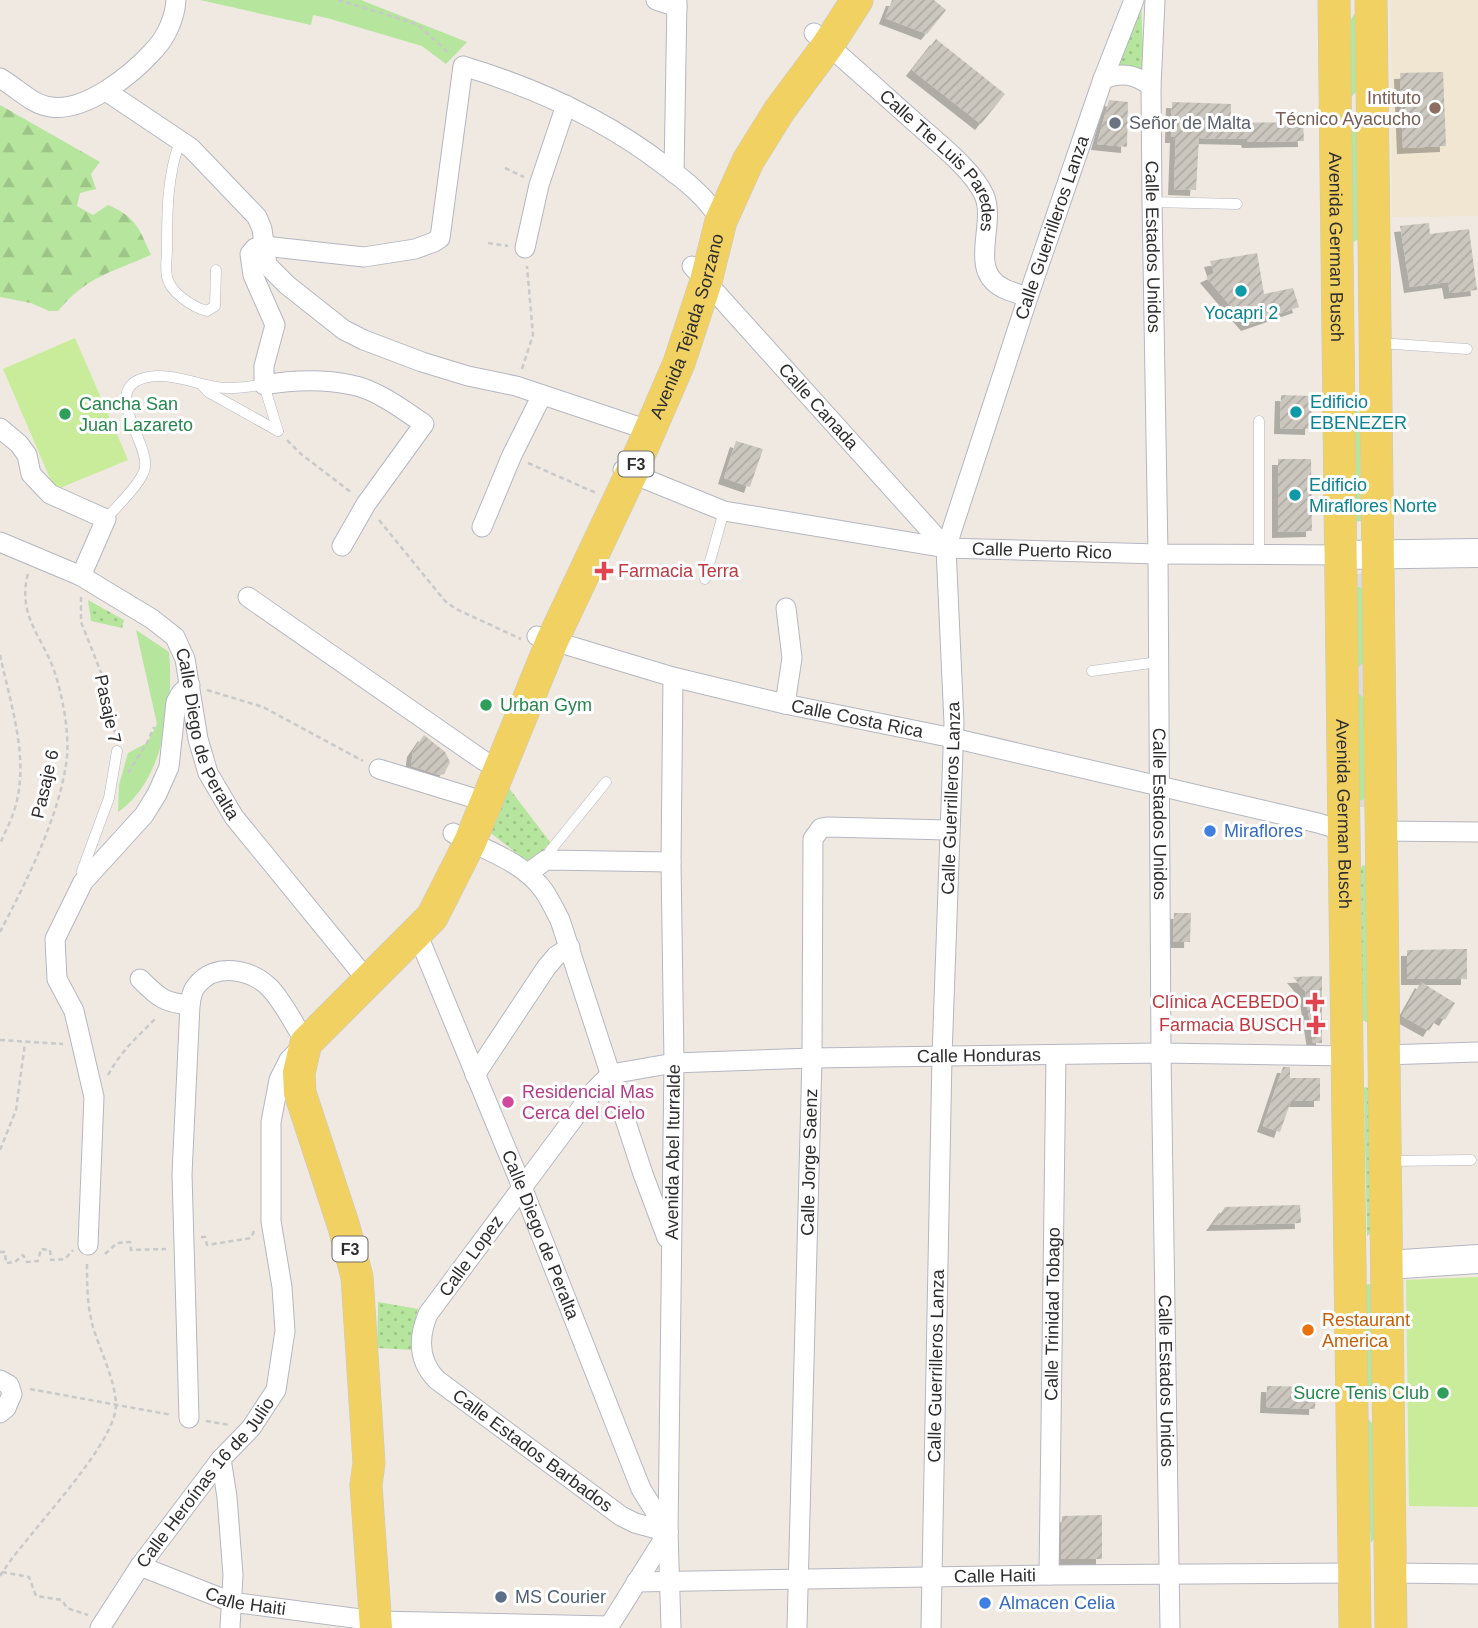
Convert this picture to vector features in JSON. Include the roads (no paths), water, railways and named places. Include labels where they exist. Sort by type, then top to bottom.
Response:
[{"type":"main road","name":"Avenida Tejada Sorzano","points":[[821,39],[838,0]]},
{"type":"main road","name":"Avenida Tejada Sorzano","points":[[462,838],[470,797],[484,761],[644,428],[663,358],[699,274],[716,212],[742,138],[755,116],[857,0]]},
{"type":"main road","name":"Avenida German Busch","points":[[1334,0],[1336,339],[1355,1628]]},
{"type":"main road","name":"Avenida German Busch","points":[[1371,0],[1391,1628]]},
{"type":"main road","name":"Avenida Tejada Sorzano","points":[[417,933],[418,907],[462,838],[541,641],[564,576],[605,497],[625,471]]},
{"type":"main road","points":[[1344,831],[1380,831]]},
{"type":"main road","points":[[306,1043],[417,933]]},
{"type":"main road","name":"F3","points":[[306,1043],[299,1073],[300,1093],[344,1227],[356,1277],[369,1463],[378,1488],[386,1625]]},
{"type":"main road","points":[[1348,1056],[1383,1055]]},
{"type":"main road","points":[[1350,1266],[1387,1265]]},
{"type":"main road","points":[[1354,1573],[1391,1573]]},
{"type":"street","points":[[0,78],[47,107],[69,106],[106,91],[155,49],[173,17],[176,0]]},
{"type":"street","points":[[656,0],[677,4],[674,173]]},
{"type":"street","name":"Calle Guerrilleros Lanza","points":[[931,1628],[942,1056],[953,738],[946,548],[1028,297],[1103,79],[1134,0]]},
{"type":"street","name":"Calle Estados Unidos","points":[[1155,0],[1152,202],[1170,1628]]},
{"type":"street","name":"Calle Tte Luis Paredes","points":[[821,39],[947,151],[975,181],[984,194],[987,207],[984,266],[990,278],[1002,287],[1028,297]]},
{"type":"street","points":[[342,546],[366,504],[424,424],[400,406],[354,385],[294,380],[264,384],[264,366],[275,325],[250,264],[250,254],[255,248],[264,246],[364,257],[415,249],[440,238],[463,66],[510,80],[566,105],[632,140],[674,173],[716,212]]},
{"type":"street","points":[[1103,79],[1126,74],[1138,77],[1152,86]]},
{"type":"street","points":[[106,91],[191,148],[257,218],[262,229],[267,265],[344,330],[422,362],[468,376],[516,386],[644,428]]},
{"type":"street","points":[[525,248],[539,185],[566,105]]},
{"type":"street","name":"Calle Canada","points":[[699,274],[946,548]]},
{"type":"street","points":[[482,527],[512,455],[542,394]]},
{"type":"street","points":[[0,428],[19,444],[27,455],[31,474],[50,494],[106,519],[81,576]]},
{"type":"street","name":"Calle Puerto Rico","points":[[625,471],[724,511],[946,548],[1259,555],[1478,553]]},
{"type":"street","name":"Calle Diego de Peralta","points":[[0,542],[81,576],[152,619],[175,637],[182,649],[190,685],[202,759],[222,800],[368,981]]},
{"type":"street","points":[[248,597],[484,761]]},
{"type":"street","points":[[785,704],[792,658],[786,608]]},
{"type":"street","name":"Calle Costa Rica","points":[[541,641],[785,704],[953,738],[1344,831]]},
{"type":"street","name":"Avenida Abel Iturralde","points":[[671,1628],[668,1532],[674,1063],[671,862],[673,677]]},
{"type":"street","points":[[88,1245],[94,1097],[74,1011],[57,979],[55,939],[83,882],[144,814],[157,794],[169,767],[176,702],[190,685]]},
{"type":"street","points":[[379,769],[470,797]]},
{"type":"street","name":"Calle Jorge Saenz","points":[[797,1628],[812,1058],[812,848],[816,833],[827,827],[949,830]]},
{"type":"street","points":[[1380,831],[1478,832]]},
{"type":"street","points":[[462,838],[528,873],[544,890],[560,920],[643,1174],[671,1249]]},
{"type":"street","points":[[528,873],[546,860],[671,862]]},
{"type":"street","name":"Calle Diego de Peralta","points":[[417,933],[522,1187],[641,1489],[668,1532]]},
{"type":"street","points":[[475,1076],[546,968],[556,956],[570,947]]},
{"type":"street","points":[[188,1418],[182,1174],[190,1005],[194,987],[215,971],[234,970],[250,974],[271,989],[306,1043]]},
{"type":"street","points":[[140,979],[169,1004],[190,1005]]},
{"type":"street","name":"Calle Heroínas 16 de Julio","points":[[103,1624],[140,1566],[221,1459],[251,1428],[276,1390],[285,1331],[282,1287],[271,1221],[271,1122],[279,1080],[289,1060],[306,1043]]},
{"type":"street","points":[[1383,1055],[1478,1052]]},
{"type":"street","name":"Calle Honduras","points":[[611,1074],[674,1063],[812,1058],[1161,1053],[1348,1056]]},
{"type":"street","name":"Calle Trinidad Tobago","points":[[1049,1575],[1056,1055]]},
{"type":"street","name":"Calle Lopez","points":[[421,1345],[422,1327],[428,1314],[594,1091],[611,1074]]},
{"type":"street","points":[[1387,1265],[1478,1259]]},
{"type":"street","name":"Calle Estados Barbados","points":[[421,1345],[424,1362],[437,1380],[621,1516],[635,1523],[668,1532]]},
{"type":"street","points":[[0,1413],[6,1408],[12,1394],[4,1382]]},
{"type":"street","points":[[221,1459],[232,1562],[230,1628]]},
{"type":"street","points":[[608,1627],[668,1532]]},
{"type":"street","name":"Calle Haiti","points":[[140,1566],[231,1602],[386,1625],[608,1627]]},
{"type":"street","name":"Calle Haiti","points":[[636,1582],[1354,1573]]},
{"type":"street","points":[[1391,1573],[1478,1574]]},
{"type":"lane","points":[[180,141],[172,163],[167,219],[167,278],[175,291],[199,309],[207,311],[215,306],[216,270]]},
{"type":"lane","points":[[1152,202],[1237,204]]},
{"type":"lane","points":[[1375,343],[1467,349]]},
{"type":"lane","points":[[106,519],[143,475],[146,465],[128,415],[126,395],[130,387],[140,380],[157,376],[201,384],[218,388],[264,384],[278,431],[208,392],[201,384]]},
{"type":"lane","points":[[1259,421],[1259,555]]},
{"type":"lane","points":[[705,579],[724,511]]},
{"type":"lane","points":[[1092,671],[1158,662]]},
{"type":"lane","name":"Pasaje 7","points":[[83,882],[82,871],[109,798],[117,751]]},
{"type":"lane","points":[[546,860],[550,851],[606,782]]},
{"type":"lane","points":[[1385,1161],[1471,1160]]},
{"type":"place","name":"Intituto Técnico Ayacucho","points":[[1435,108]]},
{"type":"place","name":"Señor de Malta","points":[[1115,123]]},
{"type":"place","name":"Yocapri 2","points":[[1241,291]]},
{"type":"place","name":"Edificio EBENEZER","points":[[1296,412]]},
{"type":"place","name":"Cancha San Juan Lazareto","points":[[65,414]]},
{"type":"place","name":"Edificio Miraflores Norte","points":[[1295,495]]},
{"type":"place","name":"Farmacia Terra","points":[[604,571]]},
{"type":"place","name":"Urban Gym","points":[[486,705]]},
{"type":"place","name":"Miraflores","points":[[1210,831]]},
{"type":"place","name":"Clínica ACEBEDO","points":[[1315,1002]]},
{"type":"place","name":"Farmacia BUSCH","points":[[1316,1025]]},
{"type":"place","name":"Residencial Mas Cerca del Cielo","points":[[508,1102]]},
{"type":"place","name":"Restaurant America","points":[[1308,1330]]},
{"type":"place","name":"Sucre Tenis Club","points":[[1443,1393]]},
{"type":"place","name":"MS Courier","points":[[501,1597]]},
{"type":"place","name":"Almacen Celia","points":[[985,1603]]}]
